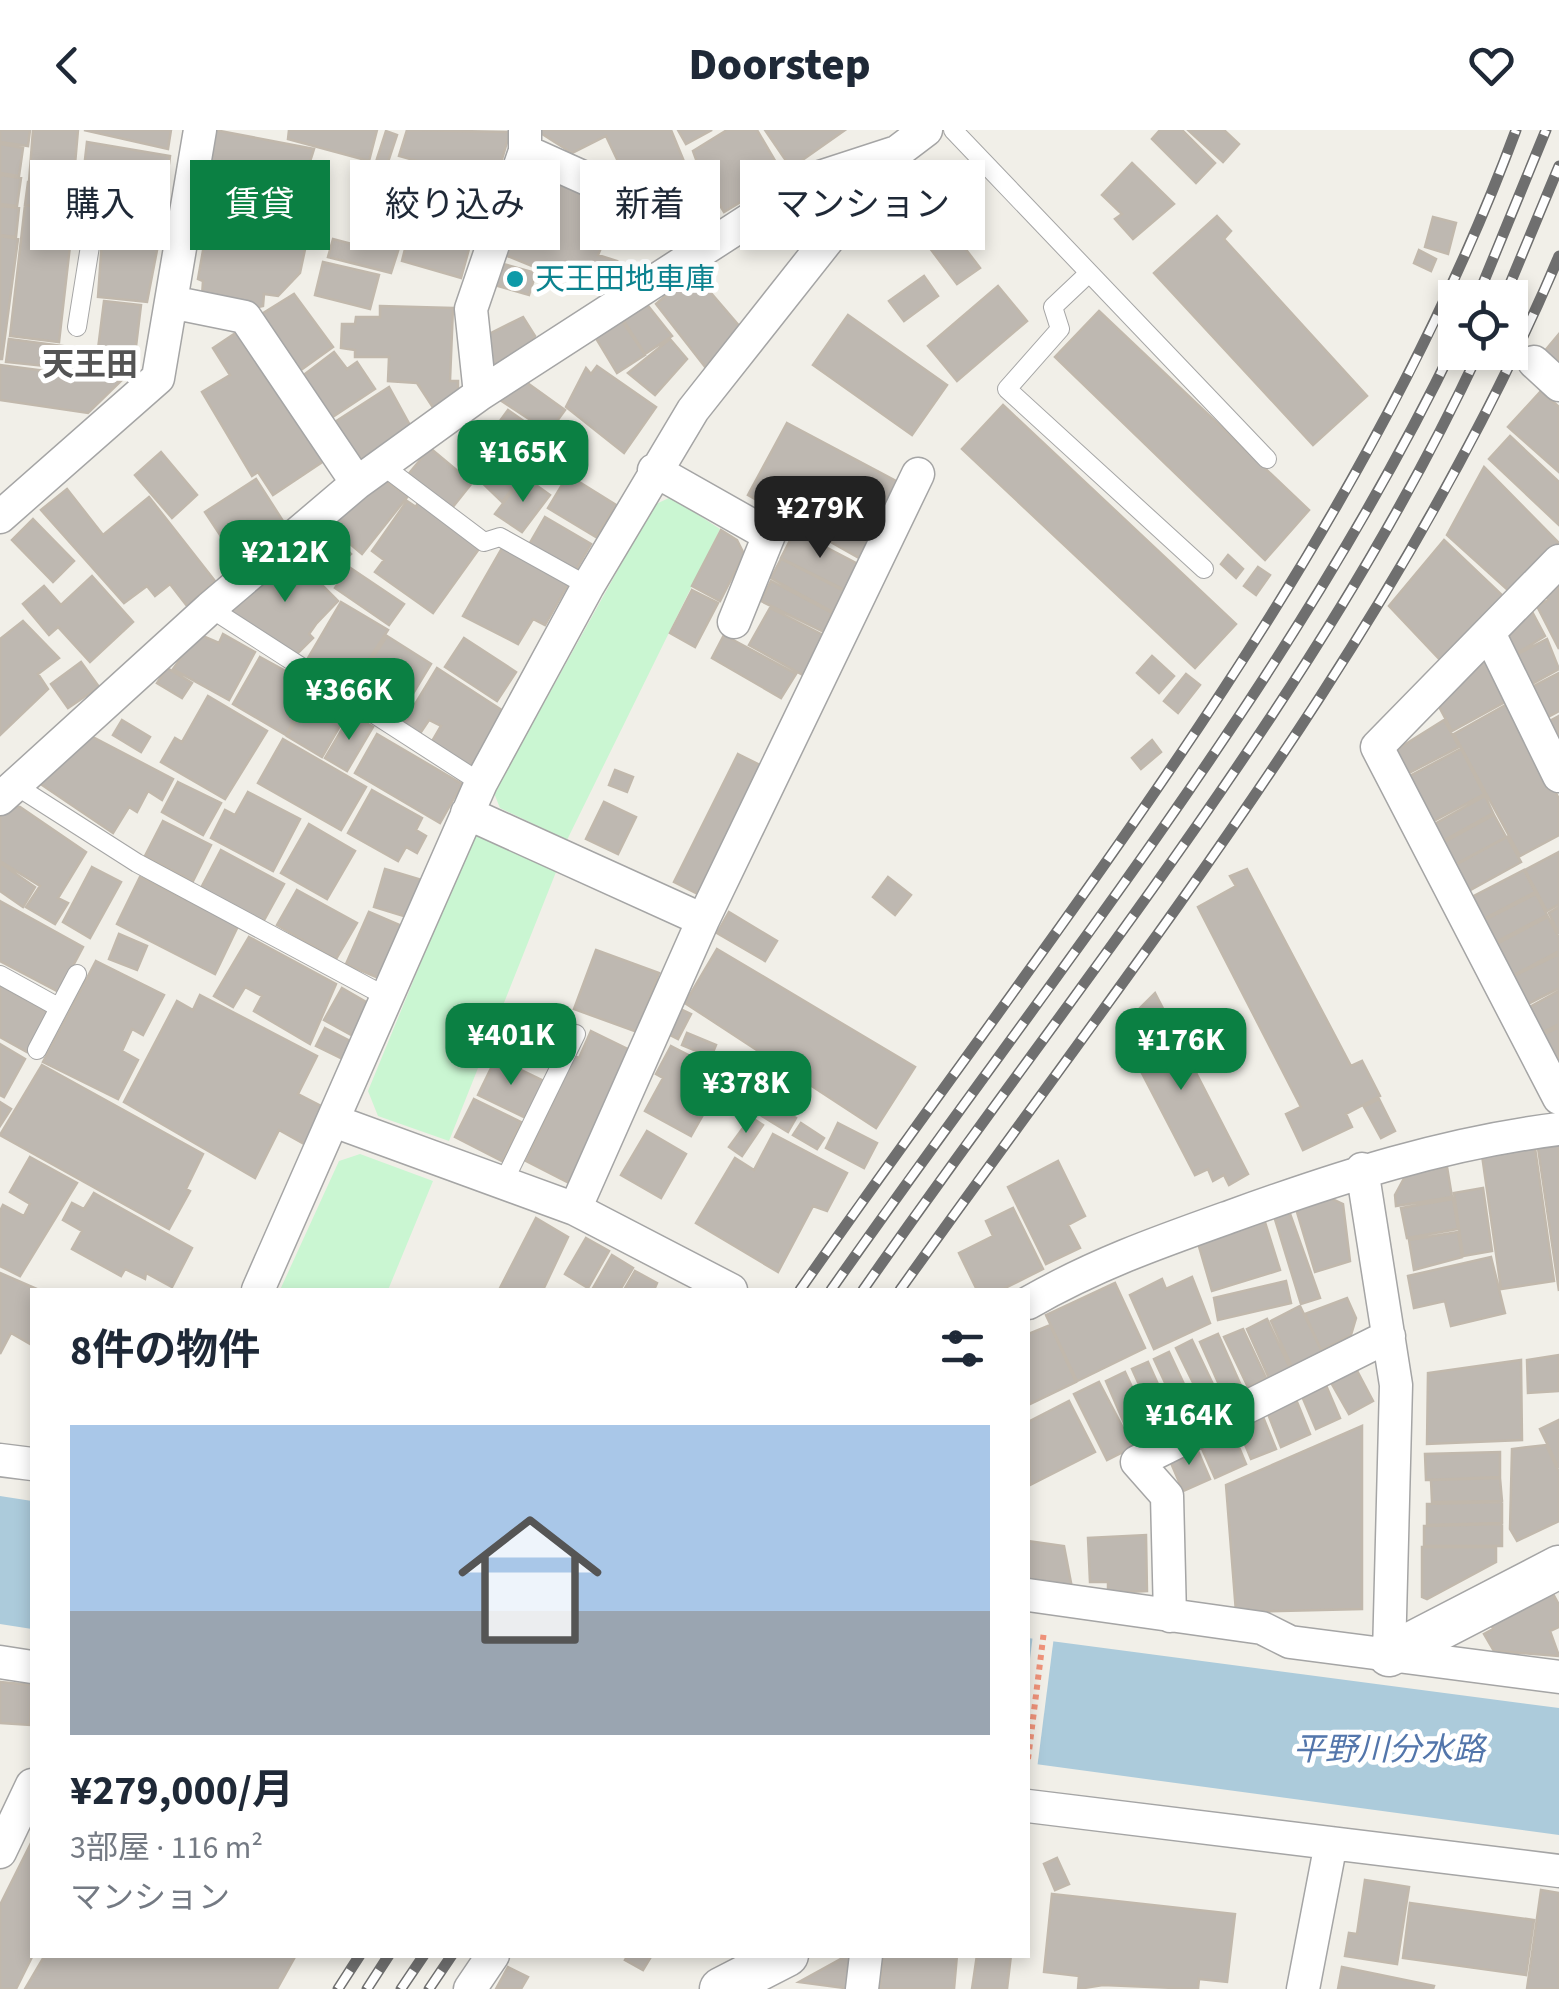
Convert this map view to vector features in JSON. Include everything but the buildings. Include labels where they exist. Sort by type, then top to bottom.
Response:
[{"type":"street","points":[[0,517],[158,378],[200,130]]},
{"type":"street","points":[[259,1288],[474,798],[654,470],[693,410],[897,152],[926,130]]},
{"type":"street","points":[[480,394],[471,309],[525,140],[580,168]]},
{"type":"street","points":[[720,235],[810,180],[897,152]]},
{"type":"street","points":[[9,793],[210,608],[369,474],[480,394],[696,250]]},
{"type":"street","points":[[171,302],[245,317],[369,474]]},
{"type":"street","points":[[1534,362],[1559,385]]},
{"type":"street","points":[[654,470],[769,535],[734,622]]},
{"type":"street","points":[[575,1209],[703,920],[918,474]]},
{"type":"street","points":[[1559,561],[1377,748],[1559,1098]]},
{"type":"street","points":[[1489,632],[1559,776]]},
{"type":"street","points":[[474,798],[703,920]]},
{"type":"street","points":[[334,1121],[575,1209],[727,1288]]},
{"type":"street","points":[[1030,1301],[1093,1266],[1362,1169],[1493,1138],[1559,1129]]},
{"type":"street","points":[[1362,1169],[1396,1385],[1389,1655]]},
{"type":"street","points":[[1170,1616],[1167,1496],[1136,1462],[1389,1336]]},
{"type":"street","points":[[0,1460],[30,1464]]},
{"type":"street","points":[[1389,1655],[1559,1567]]},
{"type":"street","points":[[1037,1604],[1262,1628],[1290,1642],[1559,1677]]},
{"type":"street","points":[[0,1662],[30,1666]]},
{"type":"street","points":[[0,1852],[30,1789]]},
{"type":"street","points":[[1030,1806],[1559,1871]]},
{"type":"street","points":[[1303,1989],[1330,1843]]},
{"type":"street","points":[[470,1989],[492,1958]]},
{"type":"street","points":[[721,1989],[782,1958]]},
{"type":"street","points":[[862,1989],[866,1958]]},
{"type":"lane","points":[[953,130],[1267,459]]},
{"type":"lane","points":[[77,326],[95,216],[184,224]]},
{"type":"lane","points":[[1089,273],[1052,307],[1060,329],[1007,389],[1204,569]]},
{"type":"lane","points":[[369,474],[484,542],[500,536],[588,586]]},
{"type":"lane","points":[[210,608],[474,798]]},
{"type":"lane","points":[[9,793],[385,996]]},
{"type":"lane","points":[[0,974],[58,1007]]},
{"type":"lane","points":[[36,1050],[77,974]]},
{"type":"lane","points":[[504,1180],[576,1034]]},
{"type":"path","points":[[1030,1725],[1037,1604]]},
{"type":"green space","points":[[671,497],[720,529],[567,840],[500,808],[494,793],[654,505]]},
{"type":"green space","points":[[487,832],[558,867],[449,1141],[378,1116],[368,1091],[472,838]]},
{"type":"green space","points":[[360,1154],[433,1181],[389,1288],[281,1288],[339,1161]]},
{"type":"water","points":[[0,1496],[30,1501],[30,1629],[0,1624]]},
{"type":"water","name":"平野川分水路","points":[[1030,1638],[1559,1708],[1559,1835],[1030,1763]]},
{"type":"pier","points":[[1033,1634],[1054,1636],[1037,1769],[1030,1768]]},
{"type":"railway","points":[[801,1288],[1099,873],[1288,588],[1373,441],[1450,288],[1516,130]]},
{"type":"railway","points":[[1484,280],[1546,130]]},
{"type":"railway","points":[[1512,280],[1559,166]]},
{"type":"railway","points":[[901,1288],[1170,917],[1343,661],[1422,529],[1495,395],[1559,256]]},
{"type":"railway","points":[[832,1288],[1242,712],[1390,470],[1442,370]]},
{"type":"railway","points":[[864,1288],[1270,718],[1346,599],[1416,477],[1470,370]]},
{"type":"railway","points":[[338,1989],[358,1958]]},
{"type":"railway","points":[[367,1989],[387,1958]]},
{"type":"railway","points":[[401,1989],[422,1958]]},
{"type":"railway","points":[[429,1989],[450,1958]]},
{"type":"place","name":"天王田地車庫","points":[[515,279]]},
{"type":"district","name":"天王田","points":[[90,364]]}]
